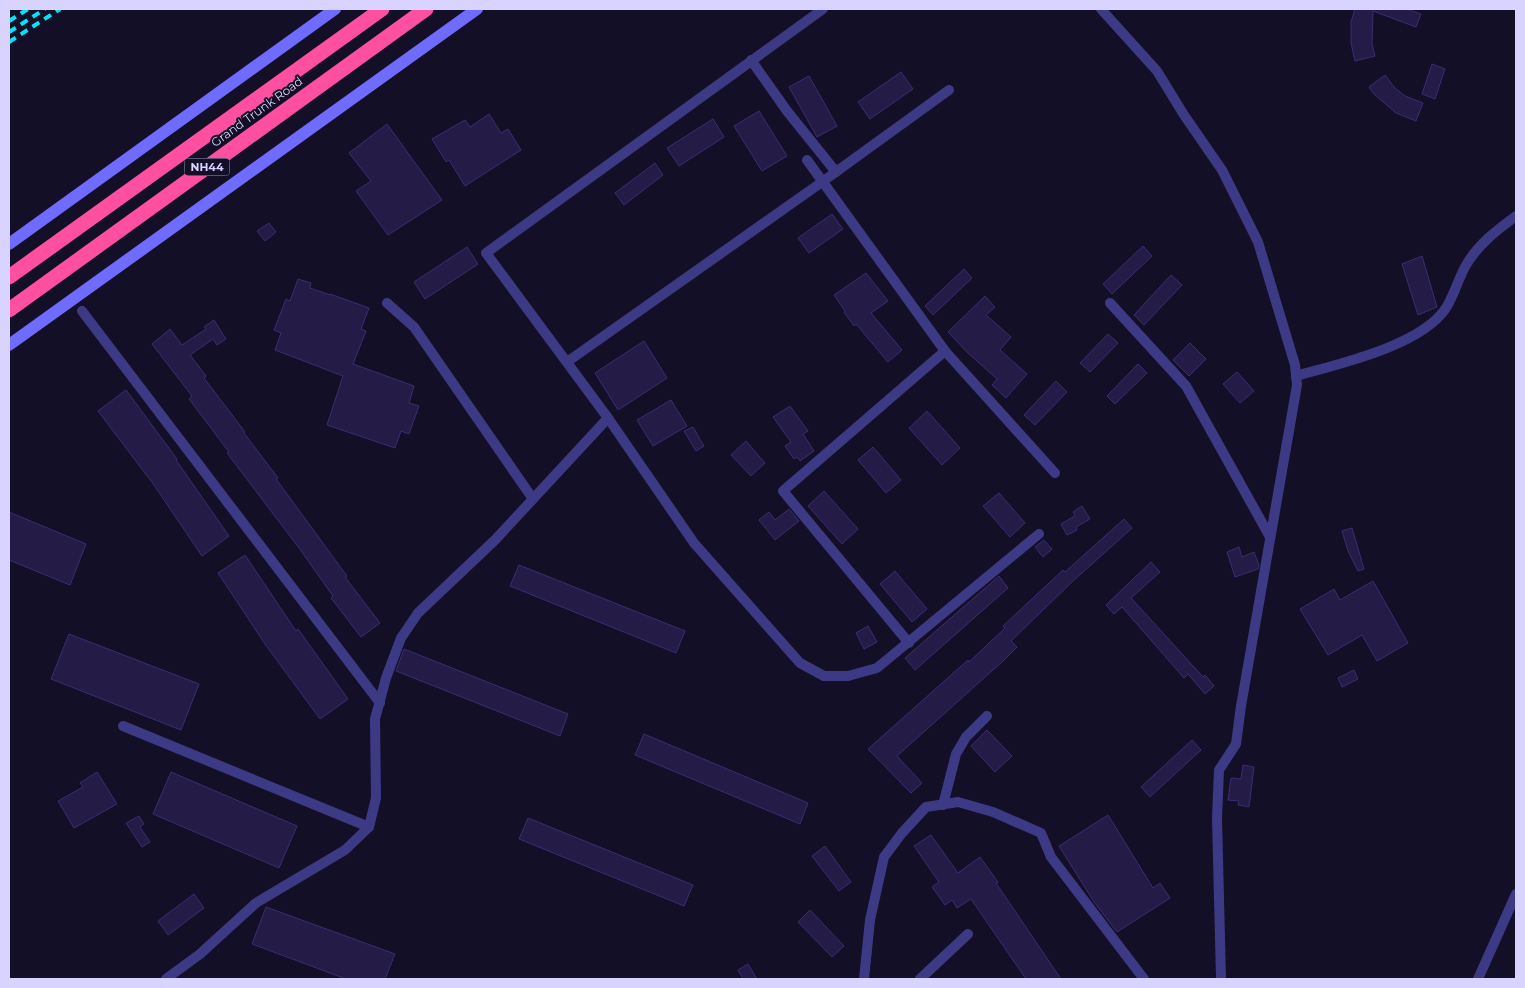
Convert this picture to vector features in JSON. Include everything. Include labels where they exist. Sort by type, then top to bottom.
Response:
[{"type":"highway","name":"Grand Trunk Road","points":[[9,277],[382,9]]},
{"type":"highway","name":"Grand Trunk Road","points":[[9,310],[426,9]]},
{"type":"street","points":[[9,244],[335,9]]},
{"type":"street","points":[[9,345],[477,9]]},
{"type":"street","points":[[823,9],[486,253],[608,418],[694,543],[800,663],[824,676],[848,676],[877,668],[1039,534]]},
{"type":"street","points":[[1101,9],[1157,71],[1184,115],[1222,170],[1258,242],[1295,365],[1297,385],[1236,744],[1219,770],[1217,818],[1222,979]]},
{"type":"street","points":[[751,60],[787,111],[836,172]]},
{"type":"street","points":[[567,362],[949,90]]},
{"type":"street","points":[[807,160],[945,351],[1055,473]]},
{"type":"street","points":[[1296,376],[1349,361],[1419,333],[1434,322],[1446,308],[1466,265],[1478,249],[1494,232],[1516,216]]},
{"type":"street","points":[[387,302],[414,327],[534,499]]},
{"type":"street","points":[[1110,303],[1186,386],[1270,537]]},
{"type":"street","points":[[82,311],[380,703]]},
{"type":"street","points":[[908,643],[783,491],[945,351]]},
{"type":"street","points":[[166,979],[200,954],[256,903],[345,850],[369,827],[376,798],[375,719],[401,638],[418,613],[495,540],[608,418]]},
{"type":"street","points":[[943,805],[956,754],[966,737],[987,716]]},
{"type":"street","points":[[124,726],[369,827]]},
{"type":"street","points":[[864,979],[870,920],[884,858],[902,833],[926,807],[958,802],[993,812],[1041,833],[1050,857],[1144,979]]},
{"type":"street","points":[[1478,979],[1516,894]]},
{"type":"street","points":[[920,979],[968,934]]},
{"type":"building","points":[[1355,9],[1407,9],[1421,14],[1416,27],[1373,11],[1372,44],[1375,56],[1355,61],[1351,43],[1351,22]]},
{"type":"building","points":[[1432,64],[1445,69],[1435,99],[1422,94]]},
{"type":"building","points":[[901,72],[913,89],[870,119],[858,102]]},
{"type":"building","points":[[1385,75],[1394,87],[1405,96],[1423,103],[1416,121],[1396,113],[1374,94],[1369,87]]},
{"type":"building","points":[[809,76],[837,126],[817,137],[789,87]]},
{"type":"building","points":[[759,111],[787,156],[762,171],[734,126]]},
{"type":"building","points":[[489,114],[501,133],[508,129],[521,150],[465,186],[449,160],[446,162],[432,139],[465,120],[470,127]]},
{"type":"building","points":[[713,119],[724,137],[679,166],[667,148]]},
{"type":"building","points":[[387,124],[442,200],[388,235],[356,191],[371,181],[349,153]]},
{"type":"building","points":[[655,163],[663,175],[624,205],[615,193]]},
{"type":"building","points":[[832,214],[843,229],[809,253],[798,238]]},
{"type":"building","points":[[269,223],[276,232],[265,241],[257,231]]},
{"type":"building","points":[[1143,246],[1152,256],[1112,294],[1103,284]]},
{"type":"building","points":[[467,247],[478,264],[425,299],[414,282]]},
{"type":"building","points":[[1422,256],[1437,307],[1418,315],[1402,264]]},
{"type":"building","points":[[964,269],[972,278],[933,315],[925,306]]},
{"type":"building","points":[[866,273],[888,301],[871,313],[902,350],[888,362],[856,324],[854,326],[834,295]]},
{"type":"building","points":[[1171,275],[1182,285],[1144,325],[1134,315]]},
{"type":"building","points":[[298,279],[311,283],[310,288],[369,308],[361,329],[366,331],[353,364],[414,386],[409,403],[419,406],[409,434],[401,431],[395,448],[327,425],[343,376],[275,350],[281,333],[274,330],[286,299],[290,301]]},
{"type":"building","points":[[985,296],[995,307],[986,315],[1011,337],[1000,350],[1027,374],[1006,398],[992,385],[997,379],[948,332]]},
{"type":"building","points":[[214,320],[226,339],[217,345],[213,339],[190,355],[206,376],[204,378],[245,432],[278,478],[276,479],[347,576],[345,577],[380,623],[361,637],[331,598],[333,596],[299,548],[227,453],[229,452],[189,399],[192,396],[152,344],[170,329],[182,345],[206,329],[204,327]]},
{"type":"building","points":[[1108,334],[1118,343],[1090,372],[1080,363]]},
{"type":"building","points":[[644,341],[667,378],[618,410],[595,373]]},
{"type":"building","points":[[1190,343],[1206,359],[1189,376],[1173,360]]},
{"type":"building","points":[[1138,364],[1147,373],[1115,404],[1107,396]]},
{"type":"building","points":[[1237,372],[1254,391],[1240,403],[1223,384]]},
{"type":"building","points":[[1056,381],[1067,392],[1035,425],[1024,415]]},
{"type":"building","points":[[126,390],[177,459],[229,536],[202,556],[154,485],[98,411]]},
{"type":"building","points":[[671,400],[687,426],[653,446],[637,420]]},
{"type":"building","points":[[790,406],[808,431],[803,434],[814,451],[800,461],[797,457],[794,459],[785,446],[791,442],[773,417]]},
{"type":"building","points":[[927,411],[960,448],[942,465],[909,428]]},
{"type":"building","points":[[693,427],[704,446],[696,451],[684,431]]},
{"type":"building","points":[[746,441],[765,463],[751,476],[731,455]]},
{"type":"building","points":[[873,447],[901,480],[886,493],[858,460]]},
{"type":"building","points":[[824,491],[858,529],[842,544],[808,506]]},
{"type":"building","points":[[999,493],[1025,523],[1010,537],[983,506]]},
{"type":"building","points":[[1082,506],[1090,519],[1076,527],[1077,530],[1067,535],[1061,524],[1075,516],[1073,512]]},
{"type":"building","points":[[789,509],[799,521],[775,540],[759,520],[769,512],[775,520]]},
{"type":"building","points":[[9,512],[86,544],[70,585],[9,560]]},
{"type":"building","points":[[1124,519],[1132,528],[1073,581],[1011,641],[1017,647],[1004,660],[897,756],[922,783],[911,793],[868,749],[968,660],[969,662],[1005,628],[1003,626],[1063,570],[1065,572]]},
{"type":"building","points":[[1352,528],[1364,569],[1358,571],[1348,551],[1342,531]]},
{"type":"building","points":[[1044,540],[1052,549],[1043,557],[1035,547]]},
{"type":"building","points":[[1239,547],[1242,557],[1254,552],[1259,565],[1258,569],[1235,577],[1227,552]]},
{"type":"building","points":[[245,555],[296,631],[298,629],[348,699],[320,719],[265,644],[218,573]]},
{"type":"building","points":[[1151,562],[1160,572],[1131,598],[1203,677],[1205,675],[1214,686],[1205,694],[1188,674],[1184,678],[1122,607],[1114,614],[1106,605]]},
{"type":"building","points":[[519,565],[685,631],[676,653],[510,586]]},
{"type":"building","points":[[895,571],[927,609],[912,622],[880,584]]},
{"type":"building","points":[[999,576],[1008,588],[915,670],[905,658]]},
{"type":"building","points":[[1373,581],[1408,643],[1377,661],[1362,635],[1328,655],[1300,609],[1334,589],[1340,600]]},
{"type":"building","points":[[868,626],[877,642],[864,649],[856,633]]},
{"type":"building","points":[[69,634],[199,684],[181,730],[51,679]]},
{"type":"building","points":[[404,649],[568,714],[560,736],[396,671]]},
{"type":"building","points":[[1354,670],[1358,679],[1342,687],[1338,678]]},
{"type":"building","points":[[987,730],[1012,756],[995,772],[971,746]]},
{"type":"building","points":[[644,734],[808,803],[800,824],[635,755]]},
{"type":"building","points":[[1192,740],[1201,750],[1150,797],[1141,787]]},
{"type":"building","points":[[1243,765],[1254,767],[1249,807],[1238,805],[1239,801],[1228,800],[1231,778],[1241,779]]},
{"type":"building","points":[[97,772],[117,804],[74,828],[58,801],[83,787],[80,783]]},
{"type":"building","points":[[171,772],[297,826],[279,868],[153,814]]},
{"type":"building","points":[[1108,815],[1153,888],[1160,883],[1170,898],[1117,932],[1094,902],[1059,846]]},
{"type":"building","points":[[139,816],[144,824],[140,827],[150,842],[142,847],[126,823]]},
{"type":"building","points":[[528,818],[693,885],[684,906],[519,839]]},
{"type":"building","points":[[931,835],[958,873],[980,857],[1061,979],[1026,979],[971,899],[957,908],[952,900],[945,905],[932,887],[939,882],[914,846]]},
{"type":"building","points":[[825,846],[851,882],[839,891],[812,856]]},
{"type":"building","points":[[194,894],[204,908],[168,935],[158,921]]},
{"type":"building","points":[[266,907],[395,954],[385,979],[346,979],[252,944]]},
{"type":"building","points":[[810,910],[844,946],[832,957],[798,922]]},
{"type":"building","points":[[748,964],[757,979],[743,979],[738,970]]},
{"type":"railway","points":[[9,21],[28,9]]},
{"type":"railway","points":[[9,32],[45,9]]},
{"type":"railway","points":[[9,42],[60,9]]}]
